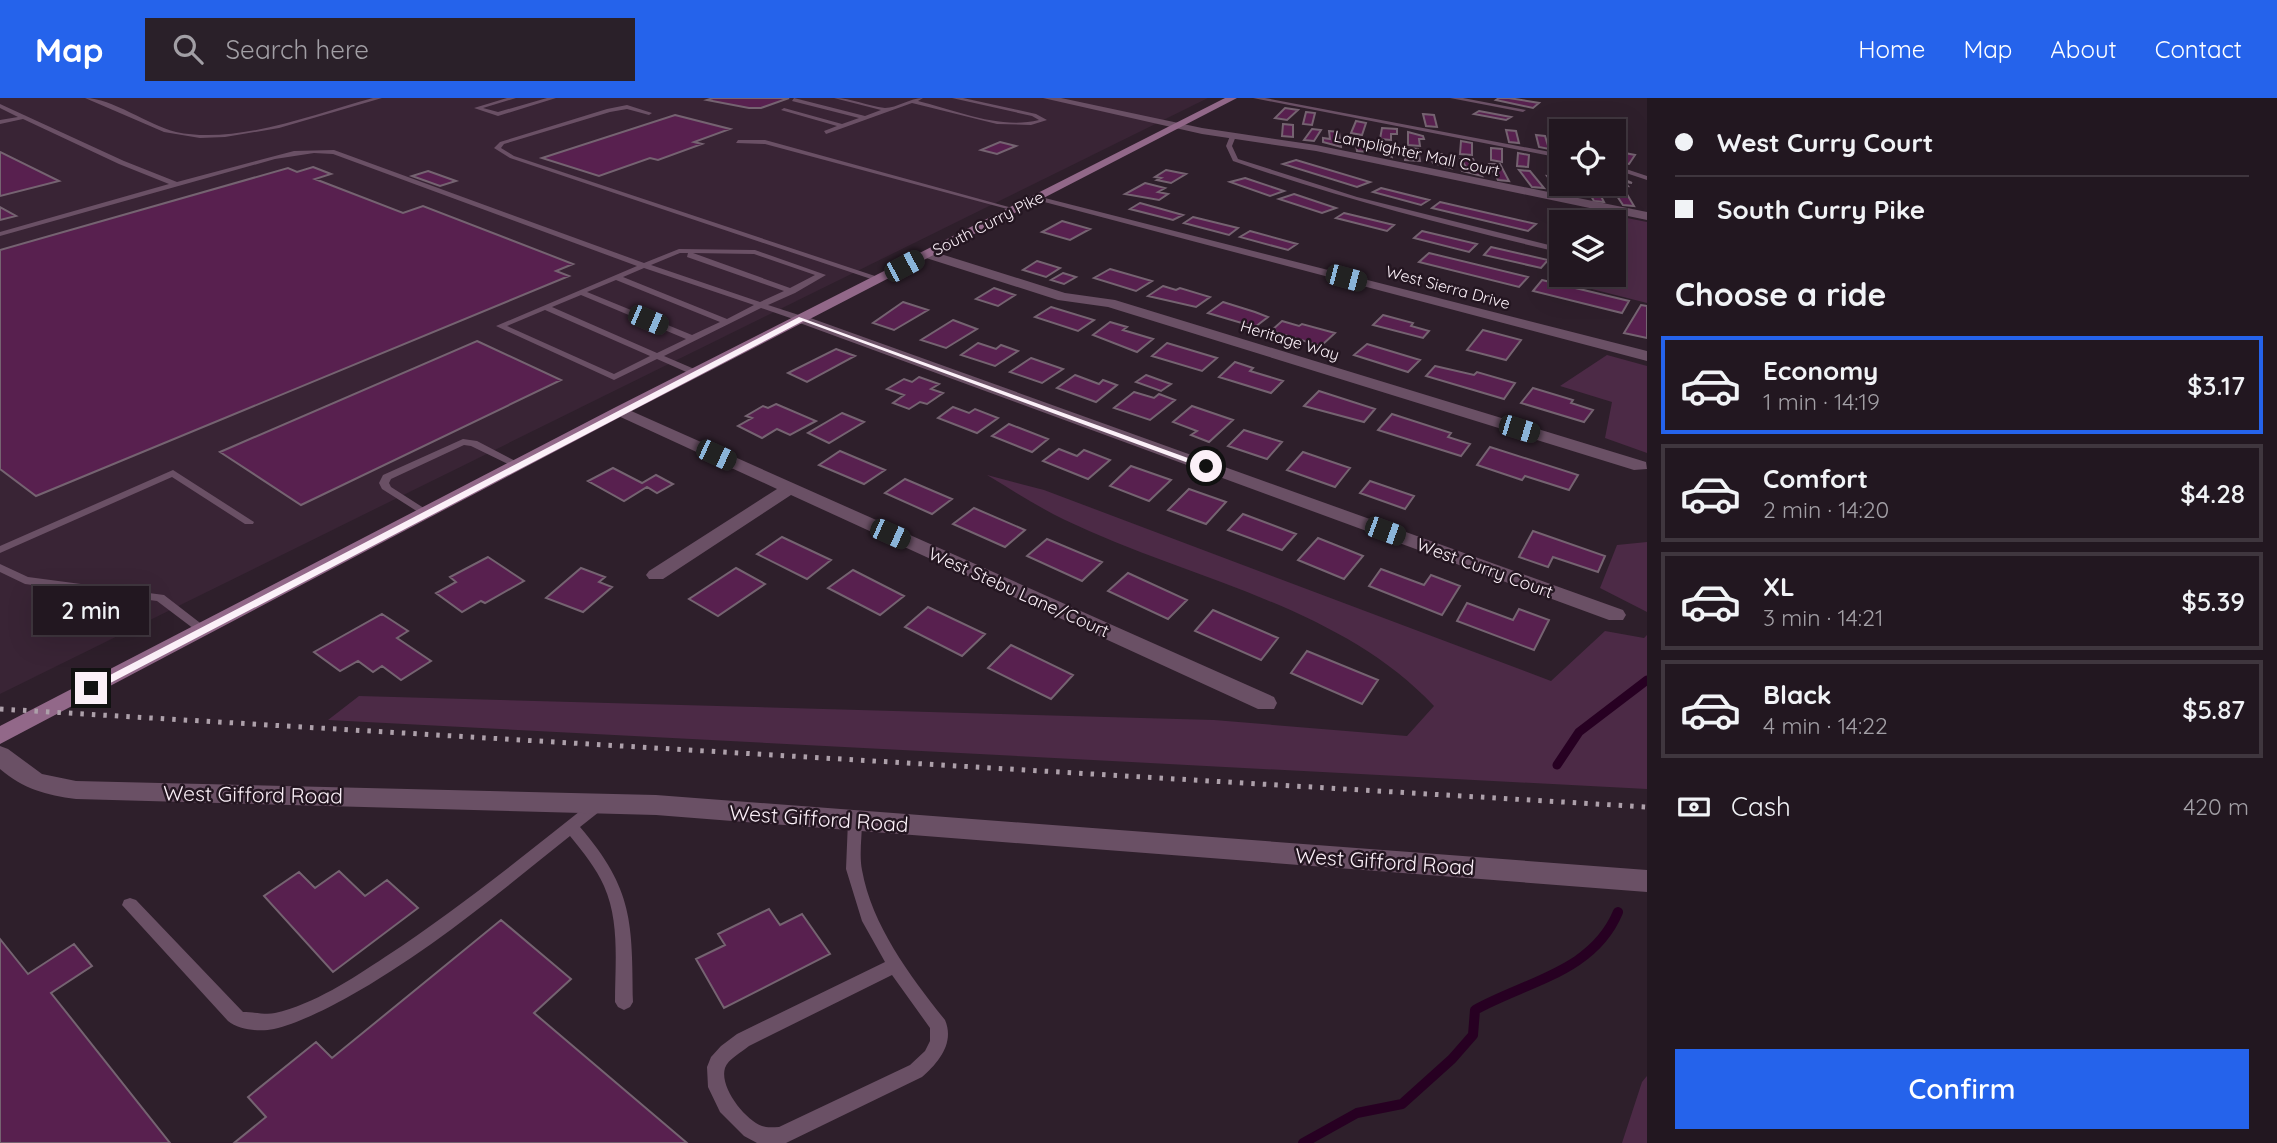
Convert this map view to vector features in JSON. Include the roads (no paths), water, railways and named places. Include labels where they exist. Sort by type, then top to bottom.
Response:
[{"type":"main road","name":"South Curry Pike","points":[[0,736],[620,411],[1232,98]]},
{"type":"street","name":"Lamplighter Mall Court","points":[[1048,98],[1179,126],[1316,148],[1647,216]]},
{"type":"street","name":"West Sierra Drive","points":[[1037,197],[1647,356]]},
{"type":"street","name":"Heritage Way","points":[[928,254],[1063,297],[1123,307],[1640,466]]},
{"type":"street","name":"West Curry Court","points":[[802,318],[1616,615]]},
{"type":"street","name":"West Stebu Lane/Court","points":[[620,411],[1266,702]]},
{"type":"street","points":[[656,575],[789,489]]},
{"type":"street","name":"West Gifford Road","points":[[0,755],[28,778],[62,787],[154,793],[206,791],[599,804],[1647,881]]},
{"type":"lane","points":[[88,98],[163,129],[199,136],[245,132],[379,98]]},
{"type":"lane","points":[[361,98],[369,101]]},
{"type":"lane","points":[[513,98],[477,108],[498,114],[553,98]]},
{"type":"lane","points":[[800,98],[794,100],[866,118]]},
{"type":"lane","points":[[837,98],[888,110]]},
{"type":"lane","points":[[873,98],[902,105]]},
{"type":"lane","points":[[826,132],[920,98]]},
{"type":"lane","points":[[912,101],[1009,124],[1034,124],[1044,120],[956,98]]},
{"type":"lane","points":[[1256,98],[1549,154]]},
{"type":"lane","points":[[1453,98],[1523,110]]},
{"type":"lane","points":[[1,106],[173,185]]},
{"type":"lane","points":[[649,113],[627,107],[609,110],[502,143],[497,148],[512,157],[880,279]]},
{"type":"lane","points":[[784,110],[844,126]]},
{"type":"lane","points":[[0,122],[24,117]]},
{"type":"lane","points":[[1233,136],[1229,146],[1235,160],[1377,206],[1549,248]]},
{"type":"lane","points":[[738,142],[765,142],[1013,209]]},
{"type":"lane","points":[[0,234],[288,154],[317,149],[334,152],[643,265],[802,318]]},
{"type":"lane","points":[[1626,171],[1647,178]]},
{"type":"lane","points":[[680,251],[792,291]]},
{"type":"lane","points":[[680,251],[755,252],[822,275],[614,377],[500,326],[643,265],[680,251]]},
{"type":"lane","points":[[615,277],[728,322]]},
{"type":"lane","points":[[580,292],[694,339]]},
{"type":"lane","points":[[544,307],[696,373]]},
{"type":"lane","points":[[426,514],[387,489],[384,483],[387,477],[463,442],[473,443],[518,465]]},
{"type":"lane","points":[[0,550],[173,473],[249,522]]},
{"type":"lane","points":[[0,568],[25,580],[160,598],[202,629]]},
{"type":"lane","points":[[130,905],[240,1020],[270,1024],[314,1007],[361,982],[419,944],[599,804]]},
{"type":"lane","points":[[855,821],[854,869],[870,921],[896,965],[939,1026],[939,1042],[931,1057],[916,1071],[780,1136],[761,1136],[743,1125],[727,1105],[715,1082],[716,1066],[728,1051],[743,1040],[896,965]]},
{"type":"lane","points":[[570,826],[598,857],[614,885],[623,921],[624,1002]]},
{"type":"waterway","points":[[1557,765],[1579,732],[1647,680]]},
{"type":"waterway","points":[[1303,1143],[1357,1113],[1402,1104],[1452,1059],[1473,1035],[1475,1010],[1557,973],[1575,962],[1592,949],[1607,932],[1618,912]]},
{"type":"railway","points":[[0,709],[1647,807]]}]
